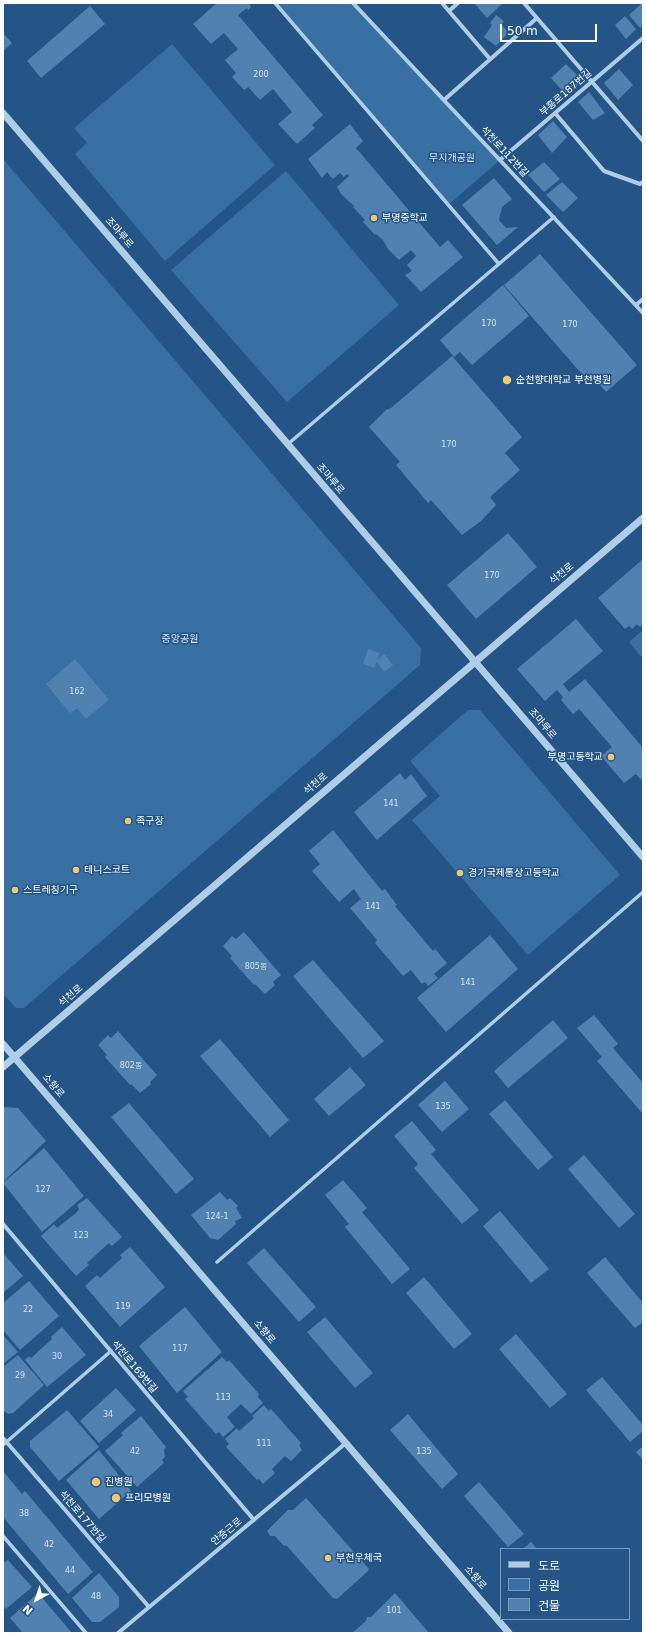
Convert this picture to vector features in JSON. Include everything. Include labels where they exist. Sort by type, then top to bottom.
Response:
[{"type":"street","points":[[275,3],[499,264]]},
{"type":"street","name":"석천로112번길","points":[[353,3],[643,313]]},
{"type":"street","points":[[442,3],[490,59]]},
{"type":"street","points":[[449,11],[458,3]]},
{"type":"street","points":[[524,3],[643,141]]},
{"type":"street","points":[[444,100],[537,18]]},
{"type":"street","name":"부흥로187번길","points":[[500,160],[643,38]]},
{"type":"street","name":"조마루로","points":[[3,113],[643,857]]},
{"type":"street","points":[[555,114],[604,171],[640,184],[643,182]]},
{"type":"street","points":[[287,444],[554,217]]},
{"type":"street","points":[[636,305],[643,299]]},
{"type":"street","name":"석천로","points":[[3,1067],[643,518]]},
{"type":"street","points":[[217,1262],[643,892]]},
{"type":"street","name":"소향로","points":[[3,1044],[509,1633]]},
{"type":"street","name":"석천로169번길","points":[[3,1224],[254,1520]]},
{"type":"street","points":[[5,1444],[111,1351]]},
{"type":"street","name":"석천로177번길","points":[[3,1438],[5,1444],[149,1607]]},
{"type":"street","name":"안중근로","points":[[118,1633],[346,1443]]},
{"type":"street","points":[[3,1536],[86,1633]]},
{"type":"green space","name":"무지개공원","points":[[275,3],[352,3],[500,160],[448,205]]},
{"type":"green space","points":[[172,44],[275,165],[165,261],[75,154],[87,143],[74,128]]},
{"type":"green space","name":"중앙공원","points":[[3,159],[421,648],[420,665],[24,1008],[16,1008],[3,994]]},
{"type":"green space","points":[[286,171],[399,305],[287,402],[171,270]]},
{"type":"green space","points":[[643,630],[643,659],[629,642]]},
{"type":"green space","points":[[468,710],[480,710],[620,875],[528,955],[412,820],[440,796],[410,761]]},
{"type":"building","points":[[217,3],[249,3],[251,7],[248,10],[247,8],[238,15],[323,115],[312,125],[315,128],[297,144],[278,124],[292,112],[273,89],[260,100],[248,87],[244,90],[232,77],[236,73],[225,60],[238,49],[224,33],[211,44],[193,24]]},
{"type":"building","points":[[474,3],[503,3],[487,18]]},
{"type":"building","points":[[642,3],[643,26],[640,28],[629,15]]},
{"type":"building","points":[[90,6],[105,24],[41,78],[27,61]]},
{"type":"building","points":[[496,15],[504,21],[501,25],[509,32],[496,46],[484,37],[492,25],[490,23]]},
{"type":"building","points":[[625,16],[636,29],[626,39],[615,25]]},
{"type":"building","points":[[3,33],[12,43],[3,51]]},
{"type":"building","points":[[566,64],[579,77],[577,87],[566,95],[551,78]]},
{"type":"building","points":[[619,69],[633,85],[618,100],[604,83]]},
{"type":"building","points":[[589,92],[605,113],[593,120],[578,102]]},
{"type":"building","points":[[553,121],[567,137],[552,153],[538,135]]},
{"type":"building","name":"부명중학교","points":[[350,124],[363,141],[356,148],[440,247],[448,240],[463,257],[421,292],[405,275],[412,271],[407,265],[416,256],[411,250],[399,260],[388,249],[383,240],[376,234],[375,235],[363,222],[365,220],[353,207],[354,206],[341,194],[337,187],[349,176],[347,174],[344,177],[340,173],[333,179],[327,172],[322,178],[308,159]]},
{"type":"building","points":[[544,162],[560,179],[544,192],[528,175]]},
{"type":"building","points":[[494,178],[512,199],[502,207],[499,220],[506,228],[518,227],[497,245],[462,205]]},
{"type":"building","points":[[562,182],[578,198],[563,212],[546,195]]},
{"type":"building","points":[[540,254],[637,365],[606,392],[593,377],[588,381],[504,285]]},
{"type":"building","points":[[503,285],[529,316],[472,365],[460,352],[454,357],[440,340]]},
{"type":"building","points":[[452,356],[522,437],[505,453],[520,470],[490,497],[496,505],[481,521],[462,535],[431,500],[428,503],[396,465],[400,462],[369,427],[386,410],[391,408]]},
{"type":"building","points":[[508,533],[537,567],[476,619],[447,585]]},
{"type":"building","points":[[643,559],[643,625],[640,627],[637,624],[632,629],[629,626],[625,629],[598,598]]},
{"type":"building","points":[[576,619],[603,651],[563,684],[569,692],[585,679],[643,748],[643,782],[636,774],[624,783],[601,756],[612,747],[579,709],[573,714],[561,700],[563,697],[557,690],[545,701],[517,669]]},
{"type":"building","points":[[368,649],[380,653],[377,660],[384,654],[393,665],[384,672],[377,662],[374,668],[363,664]]},
{"type":"building","points":[[75,659],[109,700],[86,719],[77,708],[70,713],[46,684]]},
{"type":"building","points":[[400,773],[405,780],[411,774],[427,796],[377,840],[354,812]]},
{"type":"building","points":[[333,830],[382,891],[385,889],[397,905],[395,906],[433,951],[435,949],[447,963],[434,974],[438,978],[428,986],[425,982],[422,984],[411,970],[403,976],[375,943],[377,940],[350,908],[361,899],[354,889],[339,902],[312,871],[320,864],[309,851]]},
{"type":"building","points":[[244,932],[281,975],[273,982],[275,985],[265,994],[255,984],[254,985],[230,958],[232,956],[223,946],[232,936],[236,939]]},
{"type":"building","points":[[490,935],[518,969],[446,1032],[417,998]]},
{"type":"building","points":[[313,960],[384,1041],[363,1058],[293,976]]},
{"type":"building","points":[[594,1015],[618,1044],[613,1048],[643,1083],[643,1114],[597,1061],[602,1057],[577,1028]]},
{"type":"building","points":[[553,1020],[568,1038],[508,1088],[494,1071]]},
{"type":"building","points":[[118,1031],[157,1075],[150,1082],[151,1084],[140,1093],[131,1084],[130,1085],[105,1057],[107,1055],[98,1045],[108,1035],[111,1038]]},
{"type":"building","points":[[220,1039],[289,1120],[270,1137],[200,1056]]},
{"type":"building","points":[[350,1067],[366,1085],[329,1116],[314,1099]]},
{"type":"building","points":[[445,1081],[469,1109],[442,1132],[418,1105]]},
{"type":"building","points":[[505,1100],[553,1157],[538,1170],[489,1114]]},
{"type":"building","points":[[129,1103],[194,1179],[176,1194],[111,1117]]},
{"type":"building","points":[[3,1107],[18,1108],[46,1141],[3,1182]]},
{"type":"building","points":[[412,1121],[436,1150],[431,1154],[479,1210],[462,1224],[414,1168],[418,1164],[394,1136]]},
{"type":"building","points":[[44,1148],[84,1196],[42,1232],[3,1183]]},
{"type":"building","points":[[584,1155],[635,1214],[619,1228],[568,1169]]},
{"type":"building","points":[[343,1180],[367,1208],[362,1212],[410,1269],[392,1284],[345,1227],[349,1224],[325,1195]]},
{"type":"building","points":[[220,1192],[227,1200],[230,1198],[238,1206],[236,1208],[242,1218],[235,1221],[236,1224],[218,1240],[210,1238],[191,1215]]},
{"type":"building","points":[[87,1198],[122,1237],[112,1246],[109,1243],[87,1263],[89,1265],[76,1276],[41,1236],[54,1224],[57,1228],[76,1213],[79,1209],[77,1205]]},
{"type":"building","points":[[500,1211],[549,1269],[531,1283],[483,1226]]},
{"type":"building","points":[[130,1247],[165,1287],[120,1327],[85,1286],[97,1275],[100,1278],[122,1258],[120,1255]]},
{"type":"building","points":[[264,1248],[316,1307],[299,1322],[247,1263]]},
{"type":"building","points":[[3,1253],[23,1276],[3,1293]]},
{"type":"building","points":[[605,1257],[643,1303],[643,1322],[635,1328],[587,1273]]},
{"type":"building","points":[[424,1277],[472,1334],[454,1349],[406,1293]]},
{"type":"building","points":[[29,1281],[59,1316],[20,1350],[3,1330],[3,1303]]},
{"type":"building","points":[[185,1307],[222,1352],[177,1393],[139,1346]]},
{"type":"building","points":[[325,1317],[373,1373],[355,1388],[307,1332]]},
{"type":"building","points":[[62,1327],[86,1355],[47,1387],[25,1360],[29,1356],[31,1358],[52,1339],[51,1337]]},
{"type":"building","points":[[516,1334],[567,1394],[550,1408],[499,1349]]},
{"type":"building","points":[[3,1335],[18,1352],[3,1364]]},
{"type":"building","points":[[18,1355],[44,1385],[13,1413],[8,1414],[3,1410],[3,1367]]},
{"type":"building","points":[[222,1357],[227,1362],[229,1360],[259,1394],[258,1397],[263,1403],[251,1414],[241,1404],[227,1417],[235,1427],[223,1437],[219,1432],[216,1434],[185,1399],[188,1397],[183,1391]]},
{"type":"building","points":[[602,1377],[643,1425],[643,1431],[630,1442],[586,1390]]},
{"type":"building","points":[[116,1388],[136,1410],[99,1443],[80,1421]]},
{"type":"building","points":[[264,1405],[269,1411],[271,1409],[301,1443],[299,1445],[302,1450],[291,1461],[285,1456],[272,1469],[275,1473],[263,1484],[259,1479],[257,1480],[226,1447],[229,1444],[225,1439],[237,1428],[239,1431],[254,1418],[252,1416]]},
{"type":"building","points":[[67,1410],[99,1447],[59,1481],[30,1447],[30,1441]]},
{"type":"building","points":[[408,1414],[458,1474],[442,1489],[390,1430]]},
{"type":"building","points":[[141,1416],[166,1447],[164,1450],[165,1457],[162,1460],[164,1463],[137,1487],[105,1451],[123,1435],[121,1433]]},
{"type":"building","points":[[643,1446],[643,1460],[636,1452]]},
{"type":"building","points":[[99,1450],[131,1491],[99,1519],[66,1480]]},
{"type":"building","points":[[3,1471],[22,1494],[25,1491],[93,1572],[68,1594],[3,1517]]},
{"type":"building","points":[[479,1482],[524,1534],[508,1547],[464,1496]]},
{"type":"building","name":"부천우체국","points":[[306,1498],[369,1569],[337,1599],[333,1598],[287,1546],[283,1545],[275,1536],[270,1536],[267,1531],[288,1510],[293,1510]]},
{"type":"building","points":[[531,1542],[536,1548],[524,1548]]},
{"type":"building","points":[[8,1560],[32,1587],[6,1609],[3,1605],[3,1563]]},
{"type":"building","points":[[99,1573],[119,1597],[119,1607],[100,1622],[92,1622],[72,1598]]},
{"type":"building","points":[[38,1593],[72,1633],[23,1633],[10,1618]]},
{"type":"building","points":[[395,1593],[429,1633],[352,1633],[366,1621],[367,1617],[371,1617]]},
{"type":"place","name":"부명중학교","points":[[374,218]]},
{"type":"place","name":"순천향대학교 부천병원","points":[[507,380]]},
{"type":"place","name":"부명고등학교","points":[[611,757]]},
{"type":"place","name":"족구장","points":[[128,821]]},
{"type":"place","name":"테니스코트","points":[[76,870]]},
{"type":"place","name":"경기국제통상고등학교","points":[[460,873]]},
{"type":"place","name":"스트레칭기구","points":[[15,890]]},
{"type":"place","name":"진병원","points":[[96,1482]]},
{"type":"place","name":"프리모병원","points":[[116,1498]]},
{"type":"place","name":"부천우체국","points":[[328,1558]]}]
